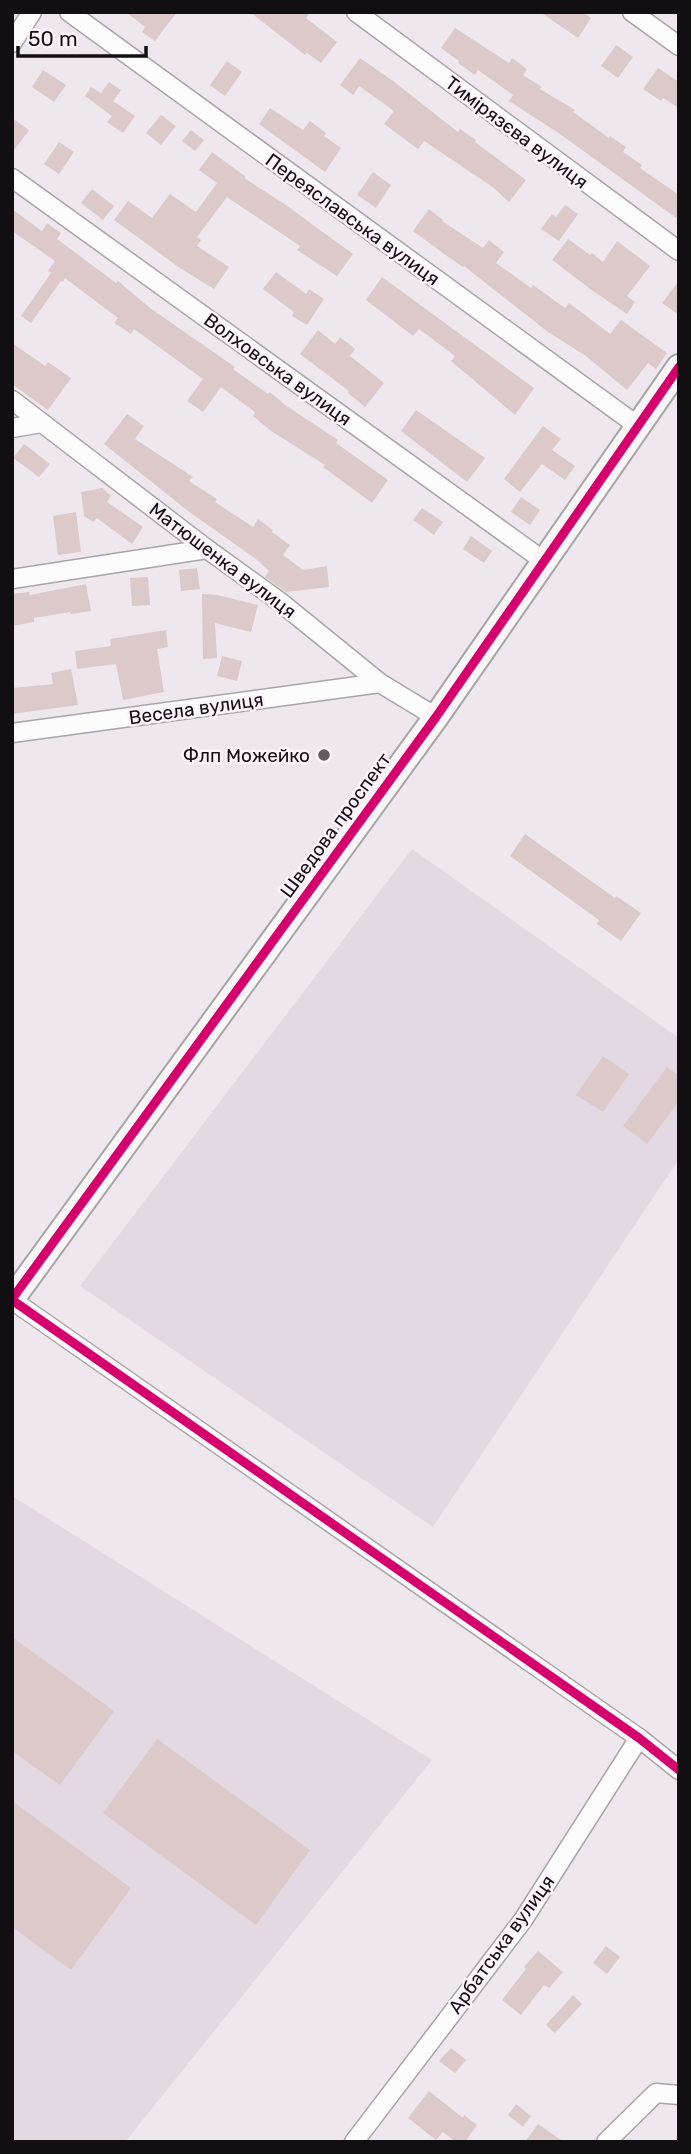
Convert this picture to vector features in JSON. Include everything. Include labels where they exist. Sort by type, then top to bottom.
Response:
[{"type":"street","points":[[12,43],[32,12]]},
{"type":"street","name":"Переяславська вулиця","points":[[69,12],[638,426]]},
{"type":"street","name":"Тимірязєва вулиця","points":[[356,12],[679,251]]},
{"type":"street","points":[[632,12],[679,46]]},
{"type":"street","name":"Волховська вулиця","points":[[12,178],[544,561]]},
{"type":"street","name":"Шведова проспект","points":[[12,1299],[436,718],[679,367]]},
{"type":"street","name":"Матюшенка вулиця","points":[[12,400],[279,601],[380,683],[436,718]]},
{"type":"street","points":[[12,428],[43,423]]},
{"type":"street","points":[[12,579],[207,549]]},
{"type":"street","name":"Весела вулиця","points":[[12,733],[380,683]]},
{"type":"street","points":[[12,1299],[639,1738],[679,1770]]},
{"type":"street","name":"Арбатська вулиця","points":[[354,2142],[523,1920],[639,1738]]},
{"type":"street","points":[[606,2142],[656,2093],[679,2095]]},
{"type":"shaded area","points":[[412,849],[679,1038],[679,1159],[433,1527],[80,1286]]},
{"type":"shaded area","points":[[12,1496],[432,1760],[125,2142],[12,2142]]},
{"type":"building","points":[[126,12],[177,12],[155,41],[142,32],[145,27]]},
{"type":"building","points":[[250,12],[310,12],[306,18],[337,42],[321,63],[307,53],[305,55]]},
{"type":"building","points":[[540,12],[582,12],[591,18],[578,38]]},
{"type":"building","points":[[455,28],[509,63],[512,58],[527,69],[523,75],[542,87],[540,89],[575,110],[573,112],[626,147],[623,152],[642,165],[640,168],[679,195],[679,220],[560,134],[509,101],[513,95],[478,70],[475,75],[458,63],[459,61],[441,48]]},
{"type":"building","points":[[616,45],[633,57],[618,78],[601,66]]},
{"type":"building","points":[[360,58],[458,132],[460,129],[476,140],[475,142],[526,180],[509,202],[494,188],[424,141],[418,149],[384,124],[394,111],[359,86],[353,95],[340,85]]},
{"type":"building","points":[[227,61],[242,72],[225,96],[210,85]]},
{"type":"building","points":[[658,68],[679,82],[679,108],[663,98],[661,101],[643,89]]},
{"type":"building","points":[[43,70],[66,85],[54,102],[32,87]]},
{"type":"building","points":[[109,82],[121,90],[113,101],[135,116],[123,133],[107,122],[112,116],[85,96],[91,87],[101,93]]},
{"type":"building","points":[[270,108],[303,130],[310,121],[326,133],[324,136],[341,148],[325,172],[259,124]]},
{"type":"building","points":[[161,115],[176,126],[161,145],[146,133]]},
{"type":"building","points":[[12,118],[29,130],[12,153]]},
{"type":"building","points":[[191,130],[204,140],[195,151],[182,141]]},
{"type":"building","points":[[59,142],[74,152],[59,174],[44,164]]},
{"type":"building","points":[[212,152],[246,177],[244,178],[353,254],[337,276],[297,250],[300,246],[227,197],[197,237],[201,240],[197,246],[229,267],[214,289],[114,220],[128,201],[152,218],[170,194],[196,212],[217,183],[199,170]]},
{"type":"building","points":[[373,172],[391,185],[376,208],[357,195]]},
{"type":"building","points":[[92,189],[114,206],[103,220],[81,203]]},
{"type":"building","points":[[565,205],[578,214],[559,241],[541,229],[552,214],[556,217]]},
{"type":"building","points":[[12,209],[42,231],[47,223],[61,233],[57,239],[235,367],[233,369],[338,440],[336,443],[388,480],[372,503],[323,467],[325,465],[271,431],[253,416],[255,412],[221,387],[203,412],[187,401],[203,379],[134,329],[131,334],[114,323],[118,318],[65,278],[31,323],[21,316],[51,273],[48,271],[55,261],[12,231]]},
{"type":"building","points":[[429,209],[442,221],[483,248],[489,240],[504,252],[496,263],[531,288],[533,285],[565,308],[569,303],[610,334],[621,320],[667,353],[656,369],[648,363],[627,390],[586,356],[548,332],[464,266],[413,231]]},
{"type":"building","points":[[568,239],[603,262],[617,241],[650,266],[627,296],[635,302],[627,314],[552,260]]},
{"type":"building","points":[[276,272],[306,294],[309,289],[324,299],[307,325],[292,316],[294,312],[263,289]]},
{"type":"building","points":[[382,277],[534,388],[515,415],[451,361],[455,356],[419,329],[413,336],[366,300]]},
{"type":"building","points":[[679,281],[679,315],[662,303]]},
{"type":"building","points":[[318,330],[335,344],[340,337],[355,349],[350,356],[384,383],[365,407],[348,393],[349,391],[300,354]]},
{"type":"building","points":[[12,343],[45,366],[48,362],[71,378],[48,410],[12,384]]},
{"type":"building","points":[[416,410],[485,458],[467,482],[401,431]]},
{"type":"building","points":[[127,414],[144,426],[135,439],[193,477],[189,481],[217,499],[215,502],[253,527],[258,519],[273,530],[272,532],[290,545],[283,555],[303,570],[327,566],[329,587],[286,592],[265,577],[269,571],[256,559],[188,511],[104,444]]},
{"type":"building","points":[[543,426],[561,439],[552,450],[575,466],[565,480],[542,464],[520,492],[504,479]]},
{"type":"building","points":[[24,444],[50,464],[39,477],[13,458]]},
{"type":"building","points":[[102,488],[111,496],[107,502],[143,527],[132,544],[97,518],[93,522],[84,516],[81,492]]},
{"type":"building","points":[[521,497],[540,510],[530,525],[511,512]]},
{"type":"building","points":[[422,508],[443,522],[434,535],[413,520]]},
{"type":"building","points":[[76,512],[81,552],[58,555],[53,516]]},
{"type":"building","points":[[471,536],[492,551],[484,563],[463,549]]},
{"type":"building","points":[[197,568],[200,589],[181,591],[179,570]]},
{"type":"building","points":[[148,577],[150,605],[132,606],[130,578]]},
{"type":"building","points":[[86,584],[91,611],[34,618],[34,622],[12,626],[12,594],[29,592],[30,595]]},
{"type":"building","points":[[202,594],[258,605],[251,632],[215,623],[217,658],[203,659]]},
{"type":"building","points":[[166,630],[168,647],[157,649],[164,692],[123,700],[116,664],[77,669],[75,651],[111,646],[110,639]]},
{"type":"building","points":[[222,656],[242,661],[237,681],[217,676]]},
{"type":"building","points":[[71,669],[78,705],[12,714],[12,688],[53,684],[51,673]]},
{"type":"building","points":[[525,834],[615,898],[616,896],[641,913],[621,941],[597,924],[599,920],[510,856]]},
{"type":"building","points":[[603,1056],[629,1074],[603,1112],[576,1095]]},
{"type":"building","points":[[667,1067],[679,1076],[679,1101],[647,1144],[623,1126]]},
{"type":"building","points":[[12,1637],[114,1711],[60,1785],[12,1751]]},
{"type":"building","points":[[157,1739],[310,1850],[256,1925],[103,1813]]},
{"type":"building","points":[[12,1801],[131,1888],[71,1970],[12,1927]]},
{"type":"building","points":[[606,1946],[620,1957],[607,1974],[593,1963]]},
{"type":"building","points":[[538,1951],[563,1972],[549,1988],[544,1985],[521,2015],[502,2000]]},
{"type":"building","points":[[573,1995],[582,2004],[555,2033],[546,2025]]},
{"type":"building","points":[[451,2048],[466,2060],[455,2073],[439,2061]]},
{"type":"building","points":[[429,2091],[463,2118],[464,2115],[477,2125],[465,2142],[456,2142],[443,2132],[436,2140],[408,2118]]},
{"type":"building","points":[[516,2104],[531,2116],[523,2127],[508,2115]]},
{"type":"building","points":[[538,2124],[564,2142],[525,2142]]},
{"type":"cycle path","points":[[12,1299],[436,717],[679,367]]},
{"type":"cycle path","points":[[12,1300],[639,1738],[679,1770]]},
{"type":"place","name":"Флп Можейко","points":[[324,755]]}]
